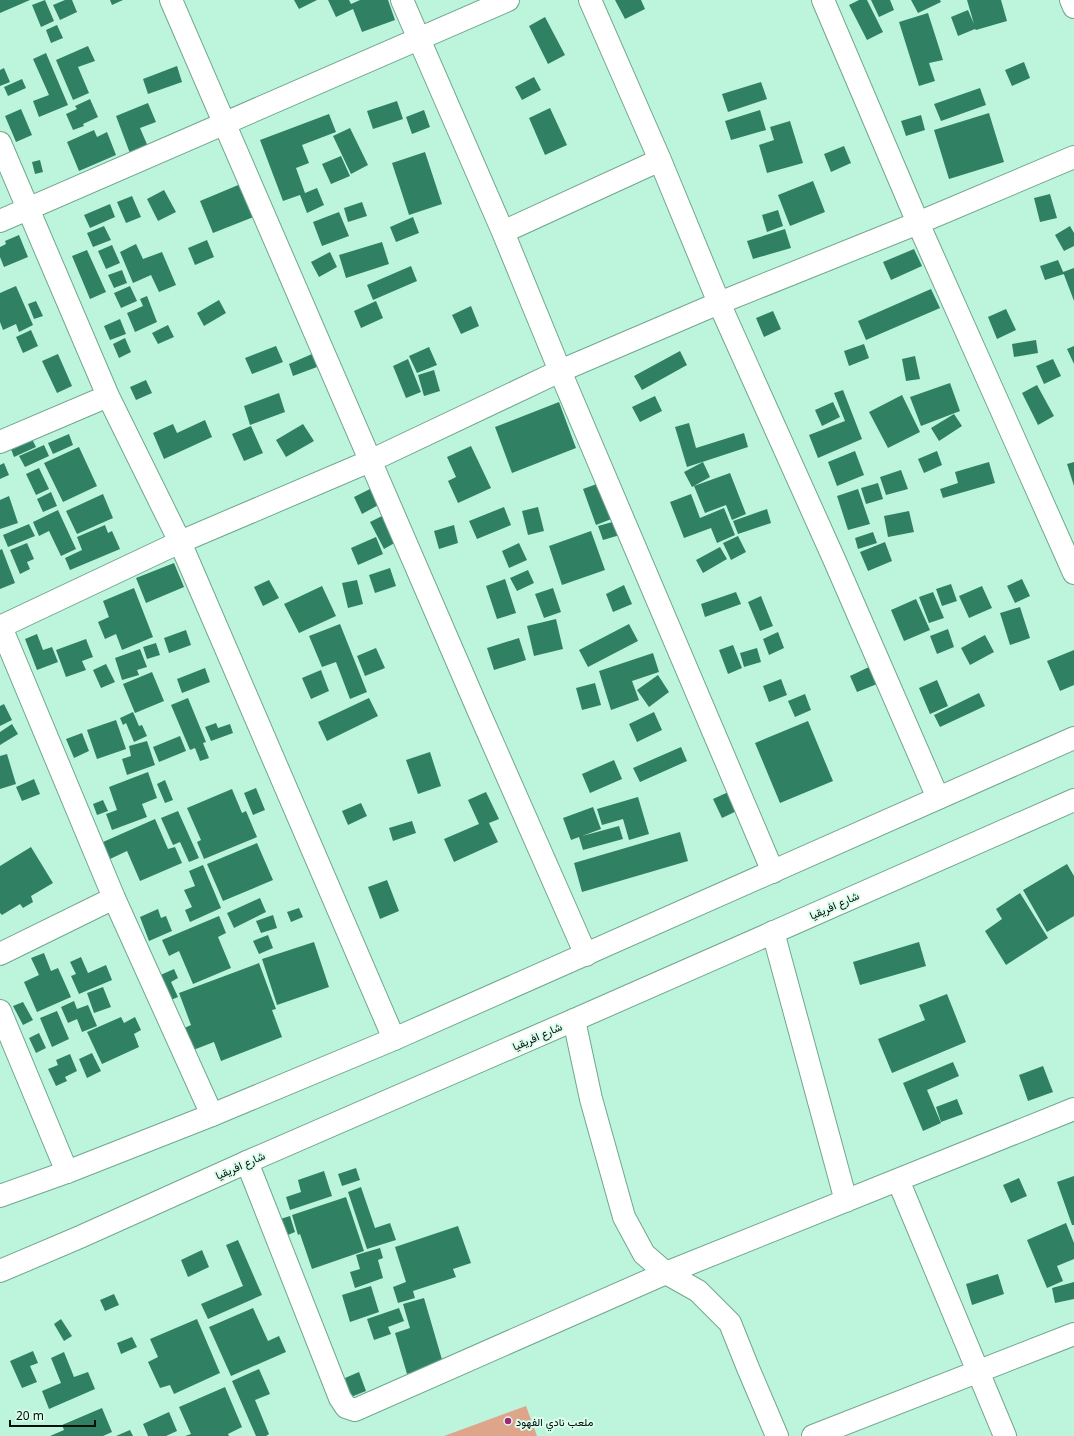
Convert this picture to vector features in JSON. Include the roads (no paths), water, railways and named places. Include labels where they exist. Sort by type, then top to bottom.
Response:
[{"type":"street","points":[[171,0],[370,461],[586,955]]},
{"type":"street","points":[[402,0],[503,232],[560,371],[774,872]]},
{"type":"street","points":[[0,221],[508,0]]},
{"type":"street","points":[[590,0],[660,160],[719,303],[837,566],[938,798]]},
{"type":"street","points":[[823,0],[918,223],[1074,574]]},
{"type":"street","points":[[1071,0],[1074,7]]},
{"type":"street","points":[[0,142],[108,396],[180,542],[394,1039]]},
{"type":"street","points":[[212,1115],[114,898],[0,627],[180,542],[370,461],[560,371],[719,303],[918,223],[1074,157]]},
{"type":"street","points":[[503,232],[660,160]]},
{"type":"street","points":[[0,442],[108,396]]},
{"type":"street","points":[[0,1196],[67,1172],[212,1115],[394,1039],[1074,738]]},
{"type":"street","name":"شارع افريقيا","points":[[0,1271],[1074,800]]},
{"type":"street","points":[[0,954],[114,898]]},
{"type":"street","points":[[773,932],[846,1201]]},
{"type":"street","points":[[0,1010],[67,1172]]},
{"type":"street","points":[[574,1020],[591,1099],[624,1217],[644,1254],[666,1273],[698,1292],[730,1323],[777,1436]]},
{"type":"street","points":[[246,1162],[340,1398],[346,1407],[355,1410],[666,1273],[1074,1109]]},
{"type":"street","points":[[898,1180],[1005,1436]]},
{"type":"street","points":[[813,1436],[1074,1334]]},
{"type":"place","name":"ملعب نادي الفهود","points":[[508,1421]]}]
